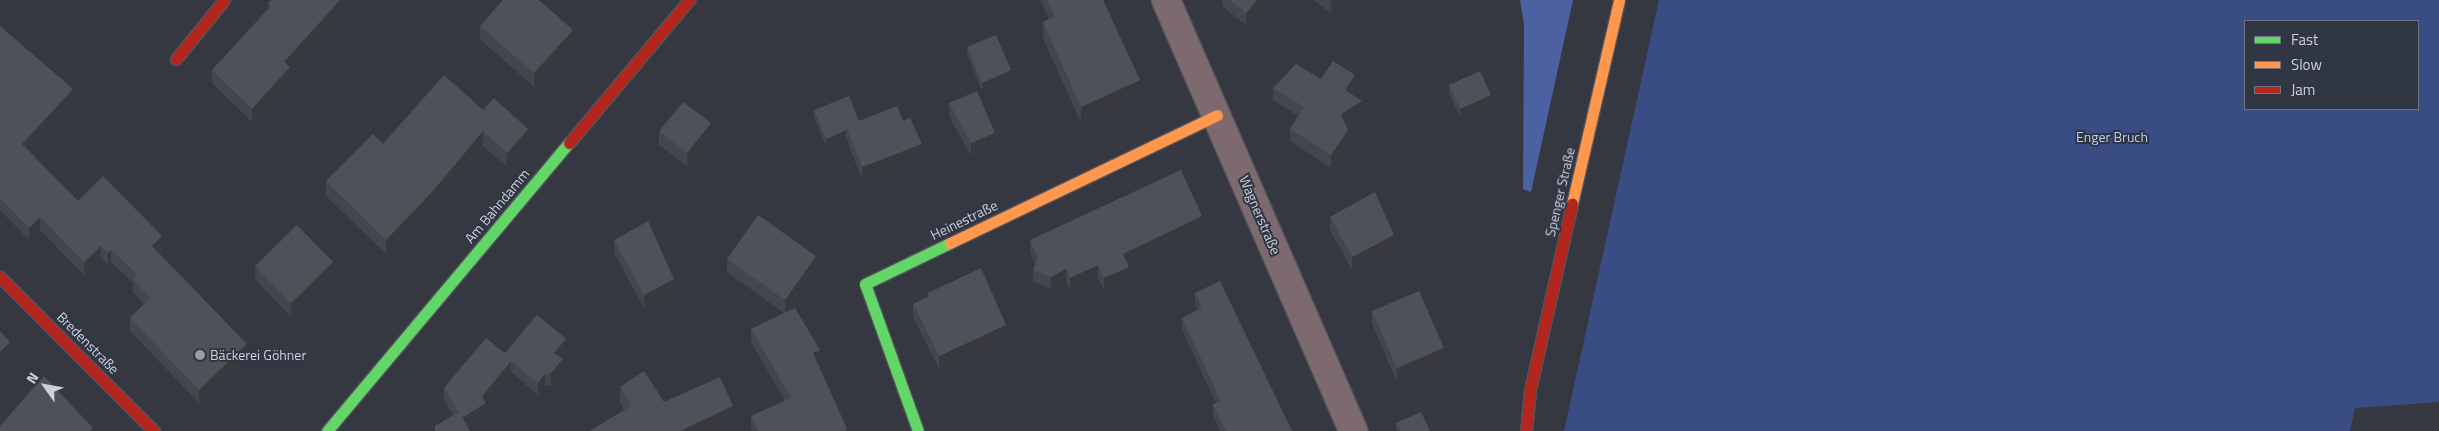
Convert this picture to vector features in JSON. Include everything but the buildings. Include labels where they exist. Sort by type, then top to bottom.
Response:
[{"type":"street","points":[[176,59],[224,0]]},
{"type":"street","name":"Am Bahndamm","points":[[327,431],[689,0]]},
{"type":"street","name":"Wagnerstraße","points":[[1166,0],[1353,431]]},
{"type":"street","name":"Spenger Straße","points":[[1526,431],[1530,390],[1619,0]]},
{"type":"street","name":"Heinestraße","points":[[918,431],[865,284],[1217,115]]},
{"type":"street","name":"Bredenstraße","points":[[0,276],[154,431]]},
{"type":"street","name":"Spenger Straße","points":[[1512,431],[1530,390]]},
{"type":"green space","name":"Enger Bruch","points":[[1659,0],[2439,0],[2439,402],[2355,408],[2350,431],[1564,431]]},
{"type":"shaded area","points":[[1520,0],[1573,0],[1531,192],[1523,189],[1524,25]]},
{"type":"traffic: fast","points":[[327,431],[569,143]]},
{"type":"traffic: fast","points":[[918,431],[865,284],[950,243]]},
{"type":"traffic: slow","points":[[1572,204],[1619,0]]},
{"type":"traffic: slow","points":[[950,243],[1217,115]]},
{"type":"traffic: jam","points":[[176,59],[224,0]]},
{"type":"traffic: jam","points":[[569,143],[689,0]]},
{"type":"traffic: jam","points":[[1526,431],[1530,390],[1572,204]]},
{"type":"traffic: jam","points":[[0,277],[154,431]]},
{"type":"place","name":"Bäckerei Göhner","points":[[200,355]]}]
